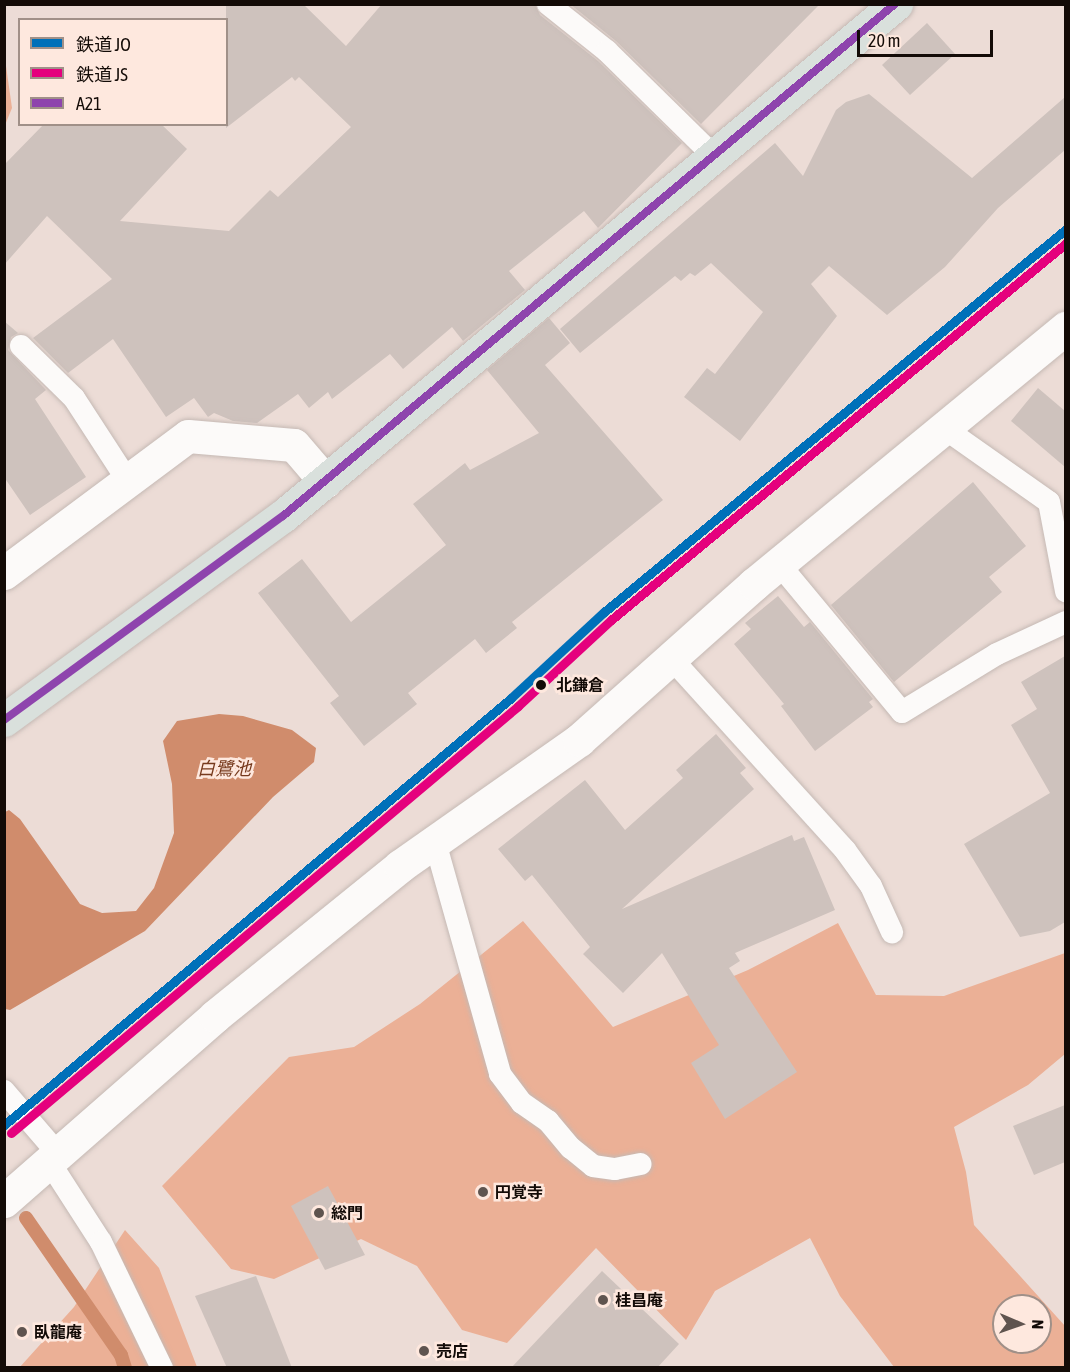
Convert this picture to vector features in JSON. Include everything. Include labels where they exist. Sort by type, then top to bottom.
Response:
[{"type":"main road","points":[[4,720],[325,481],[896,4]]},
{"type":"street","points":[[4,1201],[55,1160],[215,1016],[435,842],[579,740],[779,564],[1065,328]]},
{"type":"street","points":[[4,573],[188,436],[294,444],[325,481]]},
{"type":"lane","points":[[548,4],[607,51],[714,156]]},
{"type":"lane","points":[[21,346],[74,398],[128,481]]},
{"type":"lane","points":[[944,428],[1050,502],[1065,591]]},
{"type":"lane","points":[[779,564],[902,712],[997,654],[1065,622]]},
{"type":"lane","points":[[671,658],[845,850],[871,886],[892,932]]},
{"type":"lane","points":[[435,842],[500,1074],[522,1102],[548,1121],[571,1148],[593,1166],[615,1169],[641,1164]]},
{"type":"lane","points":[[4,1091],[55,1160],[101,1242],[162,1368]]},
{"type":"shaded area","points":[[5,59],[12,108],[4,125]]},
{"type":"shaded area","points":[[523,921],[613,1027],[748,970],[838,923],[876,995],[944,996],[1065,953],[1065,1054],[1028,1085],[954,1127],[966,1172],[974,1225],[1036,1294],[992,1294],[992,1354],[1052,1354],[1052,1312],[1065,1326],[1065,1367],[894,1367],[840,1296],[810,1238],[715,1291],[686,1340],[596,1248],[507,1343],[462,1330],[417,1266],[361,1239],[274,1279],[231,1269],[162,1186],[289,1057],[354,1047],[420,1004]]},
{"type":"shaded area","points":[[125,1230],[159,1268],[197,1367],[19,1368],[74,1307]]},
{"type":"water","name":"白鷺池","points":[[219,714],[243,716],[292,730],[316,748],[314,762],[273,797],[145,931],[10,1010],[5,1009],[5,812],[9,810],[20,819],[80,904],[102,913],[136,911],[154,888],[174,833],[172,784],[163,741],[177,721]]},
{"type":"building","points":[[226,4],[303,4],[346,46],[382,4],[535,4],[540,15],[598,61],[682,143],[598,228],[584,211],[509,271],[525,290],[463,341],[452,327],[403,369],[390,354],[332,399],[328,392],[309,408],[298,394],[257,423],[233,421],[214,413],[208,417],[194,398],[166,417],[113,339],[68,373],[33,338],[112,279],[47,216],[4,265],[4,165],[42,126],[163,126],[187,149],[120,221],[229,231],[270,190],[278,197],[351,127],[299,77],[295,81],[292,77],[226,128],[228,126],[228,18],[226,18]]},
{"type":"building","points":[[570,4],[820,4],[701,124],[616,41]]},
{"type":"building","points":[[927,23],[955,54],[910,95],[882,65]]},
{"type":"building","points":[[869,94],[972,178],[1065,97],[1065,150],[998,208],[945,267],[887,315],[829,266],[811,284],[837,316],[740,441],[684,397],[707,368],[715,374],[763,312],[711,263],[695,276],[690,273],[681,281],[675,276],[580,353],[560,329],[775,143],[803,176],[836,110],[846,102]]},
{"type":"building","points":[[549,318],[570,343],[545,365],[663,500],[512,622],[517,628],[486,653],[475,639],[408,693],[417,704],[364,746],[330,703],[339,696],[258,593],[302,559],[351,622],[446,545],[413,504],[465,463],[470,470],[539,433],[487,370]]},
{"type":"building","points":[[4,321],[18,333],[11,337],[8,350],[46,390],[35,399],[86,477],[30,515],[4,477]]},
{"type":"building","points":[[1038,388],[1065,411],[1065,467],[1011,421]]},
{"type":"building","points":[[973,482],[1026,546],[989,577],[1002,592],[894,682],[831,605]]},
{"type":"building","points":[[778,596],[804,627],[810,622],[873,699],[869,702],[873,707],[815,751],[781,706],[784,704],[734,644],[751,629],[745,623]]},
{"type":"building","points":[[1065,656],[1065,922],[1050,931],[1020,937],[964,844],[1050,793],[1011,725],[1037,709],[1021,682]]},
{"type":"building","points":[[716,734],[746,768],[740,773],[754,789],[622,909],[792,835],[794,841],[804,837],[835,910],[735,953],[740,961],[729,968],[797,1072],[725,1119],[691,1063],[719,1045],[662,953],[623,993],[583,954],[590,947],[532,875],[525,881],[498,849],[585,780],[625,830],[683,778],[676,770]]},
{"type":"building","points":[[1065,1105],[1065,1162],[1034,1175],[1013,1126]]},
{"type":"building","points":[[328,1186],[365,1255],[325,1270],[291,1206]]},
{"type":"building","name":"桂昌庵","points":[[602,1271],[679,1344],[657,1368],[511,1368]]},
{"type":"building","points":[[256,1276],[292,1368],[227,1368],[195,1296]]},
{"type":"waterway","points":[[26,1218],[121,1355],[125,1368]]},
{"type":"rail line","name":"JO","points":[[4,1125],[511,698],[604,612],[1066,229]]},
{"type":"rail line","name":"JS","points":[[11,1133],[518,706],[611,620],[1066,243]]},
{"type":"transit line","name":"A21","points":[[4,720],[283,516],[895,4]]},
{"type":"place","name":"北鎌倉","points":[[541,685]]},
{"type":"place","name":"円覚寺","points":[[483,1192]]},
{"type":"place","name":"総門","points":[[319,1213]]},
{"type":"place","name":"桂昌庵","points":[[603,1300]]},
{"type":"place","name":"臥龍庵","points":[[22,1332]]},
{"type":"place","name":"売店","points":[[424,1351]]}]
